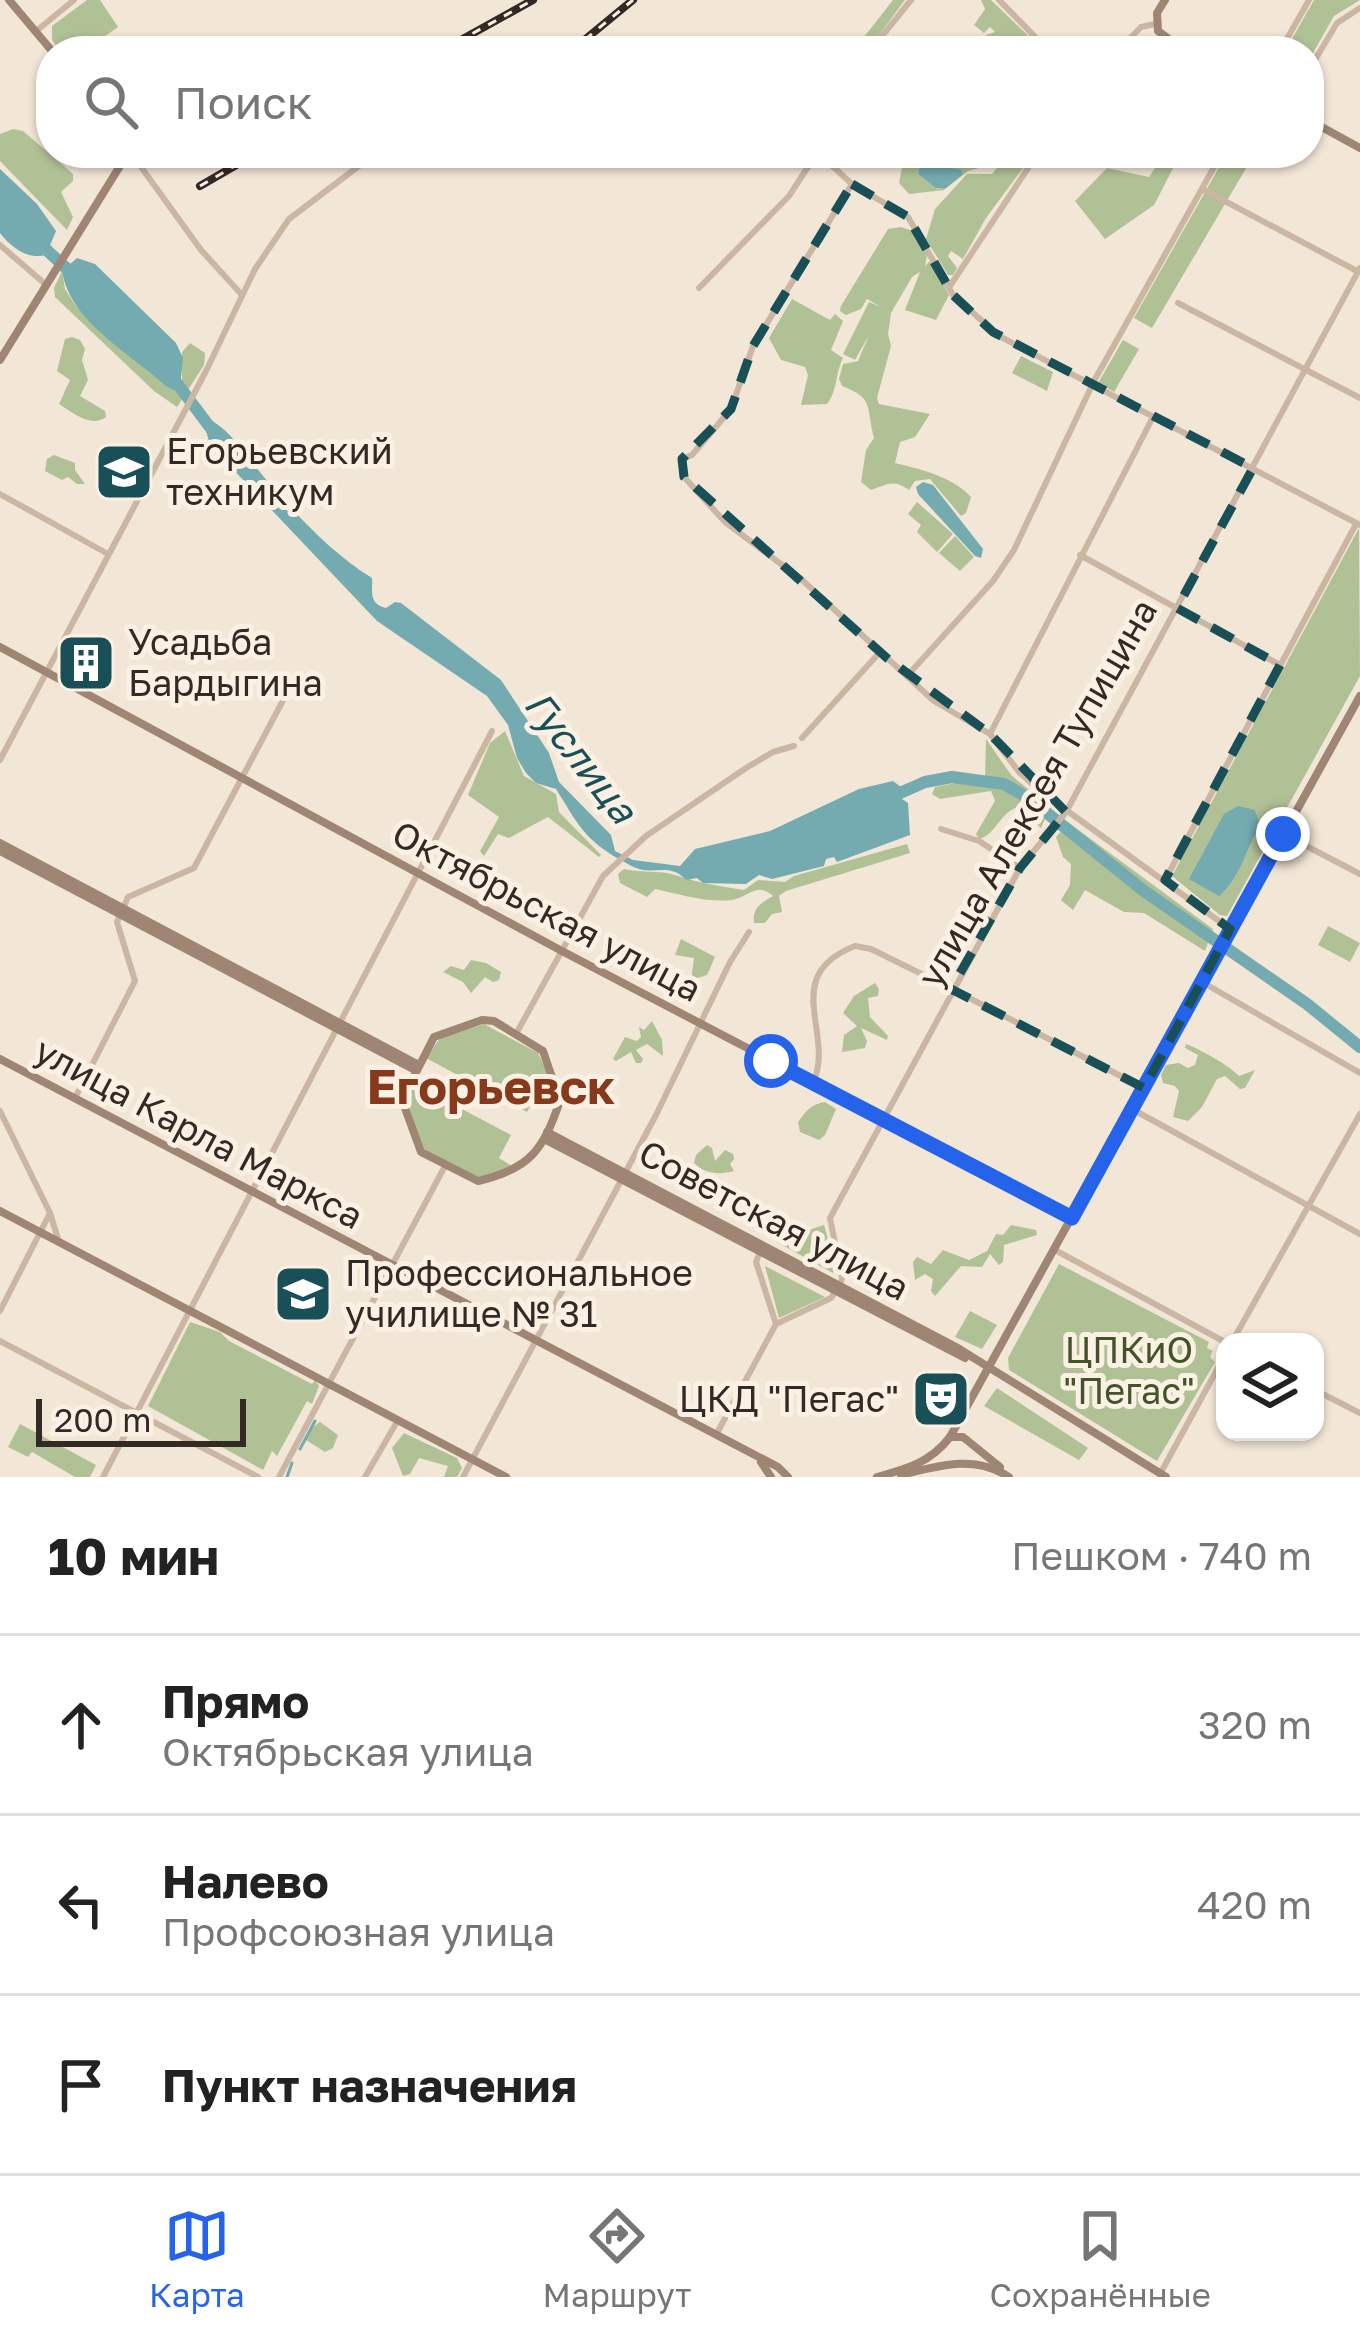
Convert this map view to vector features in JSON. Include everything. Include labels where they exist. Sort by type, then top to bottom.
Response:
[{"type":"street","points":[[9,0],[39,36]]},
{"type":"street","points":[[35,32],[74,0]]},
{"type":"street","points":[[882,36],[910,0]]},
{"type":"street","points":[[999,0],[1034,36]]},
{"type":"street","points":[[1162,36],[1156,25],[1165,0]]},
{"type":"street","points":[[1289,36],[1309,0]]},
{"type":"street","points":[[1324,45],[1337,23],[1360,8]]},
{"type":"street","points":[[1132,36],[1141,27],[1156,25]]},
{"type":"street","points":[[1324,128],[1360,148]]},
{"type":"street","points":[[0,360],[120,168]]},
{"type":"street","points":[[141,168],[200,250],[242,296]]},
{"type":"street","points":[[0,760],[255,268],[289,220],[357,168]]},
{"type":"street","points":[[699,288],[789,196],[808,168]]},
{"type":"street","points":[[834,168],[912,221],[953,295],[999,336],[1358,524],[1165,880]]},
{"type":"street","points":[[950,286],[1028,168]]},
{"type":"street","points":[[907,676],[993,581],[1014,550],[1093,386],[1214,168]]},
{"type":"street","points":[[852,184],[753,346],[731,409],[692,455],[682,459],[683,477],[725,522],[801,579],[907,676],[953,714],[990,734],[1019,772],[1063,815],[1165,880],[1228,933]]},
{"type":"street","points":[[1202,189],[1359,271]]},
{"type":"street","points":[[0,245],[45,282]]},
{"type":"street","name":"улица Алексея Тупицина","points":[[838,1289],[842,1278],[830,1218],[1020,868],[1063,815],[1359,271]]},
{"type":"street","points":[[1178,303],[1360,398]]},
{"type":"street","points":[[990,734],[1153,416]]},
{"type":"street","points":[[0,494],[108,554]]},
{"type":"street","points":[[1080,555],[1280,665]]},
{"type":"street","name":"Октябрьская улица","points":[[0,646],[560,950],[1072,1218]]},
{"type":"street","points":[[802,738],[880,652]]},
{"type":"street","points":[[75,1098],[135,981],[117,922],[128,897],[194,868],[288,691]]},
{"type":"street","points":[[877,1477],[921,1463],[950,1437],[1360,696]]},
{"type":"street","points":[[104,1477],[492,731]]},
{"type":"street","points":[[516,1034],[596,886],[611,868],[631,848],[772,752],[794,746]]},
{"type":"street","points":[[941,829],[979,841],[1020,868]]},
{"type":"street","points":[[1283,834],[1360,874]]},
{"type":"street","points":[[0,847],[416,1067]]},
{"type":"street","points":[[463,1477],[749,932]]},
{"type":"street","points":[[813,1083],[818,1066],[811,995],[824,969],[842,952],[862,946],[1144,1088]]},
{"type":"street","points":[[1202,982],[1360,1073]]},
{"type":"street","points":[[482,1020],[516,1034],[544,1051],[560,1101],[546,1135],[525,1165],[482,1181],[445,1166],[418,1148],[402,1095],[434,1037],[482,1020]]},
{"type":"street","name":"улица Карла Маркса","points":[[0,1059],[778,1467],[788,1477]]},
{"type":"street","points":[[1132,1109],[1360,1234]]},
{"type":"street","points":[[0,1111],[50,1213],[58,1242]]},
{"type":"street","points":[[1233,1333],[1360,1114]]},
{"type":"street","name":"Советская улица","points":[[546,1135],[760,1252],[838,1289]]},
{"type":"street","points":[[279,1477],[445,1166]]},
{"type":"street","name":"Советская улица","points":[[624,1177],[972,1360],[1163,1475]]},
{"type":"street","points":[[0,1211],[506,1477]]},
{"type":"street","points":[[0,1311],[50,1213]]},
{"type":"street","points":[[1054,1250],[1216,1336]]},
{"type":"street","points":[[760,1252],[756,1262],[776,1324]]},
{"type":"street","points":[[716,1435],[776,1324],[838,1289]]},
{"type":"street","points":[[0,1341],[258,1477]]},
{"type":"street","points":[[1163,1475],[1216,1372]]},
{"type":"street","points":[[1324,1395],[1360,1413]]},
{"type":"street","points":[[893,1477],[968,1457],[964,1414]]},
{"type":"street","points":[[365,1477],[398,1420]]},
{"type":"street","points":[[950,1437],[968,1442],[1009,1477]]},
{"type":"street","points":[[943,1448],[947,1460],[988,1466],[1009,1477]]},
{"type":"street","points":[[756,1457],[760,1477]]},
{"type":"street","points":[[756,1457],[772,1477]]},
{"type":"highlighted area","points":[[852,184],[908,217],[953,295],[993,332],[1253,468],[1177,608],[1280,665],[1165,880],[1230,929],[1144,1088],[951,989],[1020,868],[1066,812],[990,734],[888,659],[684,477],[682,459],[731,409],[753,346]]},
{"type":"green space","points":[[87,0],[100,0],[118,27],[105,36],[52,36],[52,26]]},
{"type":"green space","points":[[893,0],[905,0],[878,36],[865,36]]},
{"type":"green space","points":[[981,0],[991,0],[1028,36],[988,36],[995,32],[990,27],[984,33],[974,25],[985,9]]},
{"type":"green space","points":[[1314,0],[1360,0],[1334,16],[1323,36],[1294,36]]},
{"type":"green space","points":[[23,131],[36,142],[36,168],[66,168],[73,174],[73,181],[61,192],[73,217],[67,230],[0,161],[0,134]]},
{"type":"green space","points":[[902,168],[920,168],[918,174],[938,189],[949,168],[979,168],[944,190],[909,194],[899,183]]},
{"type":"green space","points":[[997,168],[1023,168],[963,259],[951,251],[948,256],[957,268],[948,275],[926,239],[935,209],[967,174],[992,174]]},
{"type":"green space","points":[[1107,168],[1149,177],[1155,168],[1173,168],[1154,205],[1105,239],[1075,201]]},
{"type":"green space","points":[[1219,168],[1246,168],[1152,328],[1134,318]]},
{"type":"green space","points":[[888,229],[913,231],[927,255],[925,266],[930,261],[949,295],[936,320],[905,310],[920,272],[912,277],[891,313],[891,346],[877,398],[879,404],[930,414],[915,437],[900,442],[895,463],[936,475],[964,490],[971,497],[961,516],[930,479],[915,481],[909,490],[886,484],[871,490],[861,482],[866,450],[874,438],[869,412],[865,400],[839,379],[843,364],[858,361],[869,335],[855,360],[843,354],[869,302],[881,307],[867,299],[861,309],[846,315],[841,306]]},
{"type":"green space","points":[[62,271],[65,289],[76,306],[171,389],[182,383],[182,352],[190,343],[205,353],[204,365],[177,407],[55,297]]},
{"type":"green space","points":[[792,299],[830,320],[835,314],[843,321],[831,350],[843,358],[827,404],[801,405],[808,375],[805,367],[781,360],[769,338]]},
{"type":"green space","points":[[72,337],[85,349],[82,360],[88,380],[80,396],[105,411],[106,417],[100,420],[82,418],[59,404],[70,380],[57,371],[65,339]]},
{"type":"green space","points":[[1123,340],[1139,349],[1114,392],[1098,383]]},
{"type":"green space","points":[[1021,356],[1053,372],[1047,391],[1012,373]]},
{"type":"green space","points":[[54,455],[75,463],[85,484],[45,471],[47,459]]},
{"type":"green space","points":[[917,502],[953,534],[937,552],[917,532],[921,525],[908,514]]},
{"type":"green space","points":[[1359,528],[1360,676],[1227,916],[1220,915],[1172,876]]},
{"type":"green space","points":[[955,536],[974,557],[960,571],[939,553]]},
{"type":"green space","points":[[505,731],[524,776],[556,794],[559,812],[599,857],[548,817],[509,838],[498,834],[484,856],[480,851],[499,817],[468,795],[490,743]]},
{"type":"green space","points":[[986,739],[1012,776],[1050,807],[1041,828],[1018,807],[979,839],[976,834],[995,801],[991,791],[940,799],[932,794],[935,787],[985,782]]},
{"type":"green space","points":[[1069,823],[1213,929],[1205,951],[1144,913],[1124,912],[1085,890],[1073,910],[1061,900],[1070,885],[1071,864],[1056,837]]},
{"type":"green space","points":[[907,844],[910,853],[786,891],[779,896],[782,912],[772,914],[765,923],[754,923],[758,906],[773,896],[762,890],[722,901],[655,889],[647,897],[620,883],[618,874],[624,869],[663,873],[744,890],[758,880],[785,882]]},
{"type":"green space","points":[[1328,926],[1360,943],[1350,962],[1318,945]]},
{"type":"green space","points":[[681,939],[715,957],[707,975],[691,980],[694,958],[675,955]]},
{"type":"green space","points":[[471,960],[501,972],[499,980],[485,977],[471,993],[463,982],[443,972],[451,966],[464,970]]},
{"type":"green space","points":[[875,983],[878,996],[868,998],[870,1017],[887,1040],[861,1028],[865,1048],[842,1052],[844,1035],[857,1026],[843,1013],[854,996]]},
{"type":"green space","points":[[652,1021],[662,1040],[663,1056],[647,1044],[636,1050],[641,1063],[636,1063],[631,1052],[613,1059],[625,1037],[637,1041],[639,1027],[644,1030]]},
{"type":"green space","points":[[484,1024],[538,1053],[548,1074],[527,1112],[426,1058],[440,1038]]},
{"type":"green space","points":[[1186,1044],[1239,1076],[1255,1070],[1245,1088],[1225,1076],[1217,1079],[1188,1121],[1173,1117],[1179,1091],[1163,1083],[1161,1075],[1166,1065],[1195,1065],[1198,1055],[1185,1048]]},
{"type":"green space","points":[[413,1083],[511,1135],[499,1158],[513,1167],[481,1178],[429,1155],[411,1120]]},
{"type":"green space","points":[[825,1102],[836,1109],[825,1135],[819,1140],[800,1132],[798,1122],[812,1106]]},
{"type":"green space","points":[[707,1145],[715,1161],[725,1150],[733,1154],[734,1171],[713,1173],[694,1163]]},
{"type":"green space","points":[[824,1225],[836,1268],[833,1273],[775,1241]]},
{"type":"green space","points":[[1011,1225],[1036,1230],[1037,1235],[1004,1245],[999,1265],[990,1254],[982,1267],[961,1266],[935,1296],[933,1279],[925,1274],[915,1280],[917,1257],[931,1264],[943,1250],[969,1260],[987,1251],[996,1234],[1003,1235]]},
{"type":"green space","name":"ЦПКиО \"Пегас\"","points":[[1059,1264],[1209,1342],[1207,1348],[1213,1351],[1210,1357],[1215,1362],[1157,1461],[1009,1370],[1008,1358]]},
{"type":"green space","points":[[765,1266],[825,1297],[779,1318]]},
{"type":"green space","points":[[970,1311],[997,1325],[982,1349],[955,1337]]},
{"type":"green space","points":[[190,1322],[220,1332],[319,1386],[312,1404],[307,1401],[277,1456],[272,1451],[263,1470],[148,1406]]},
{"type":"green space","points":[[997,1388],[1088,1448],[1079,1460],[984,1406]]},
{"type":"green space","points":[[320,1422],[338,1435],[333,1448],[325,1452],[306,1440]]},
{"type":"green space","points":[[20,1424],[96,1465],[90,1477],[75,1477],[32,1452],[28,1457],[8,1447]]},
{"type":"green space","points":[[404,1433],[457,1458],[462,1468],[457,1477],[444,1477],[448,1466],[419,1458],[410,1474],[403,1476],[392,1448]]},
{"type":"water","points":[[919,168],[952,168],[963,174],[946,188],[936,188],[918,174]]},
{"type":"water","points":[[0,169],[37,204],[56,231],[46,255],[20,251],[0,233]]},
{"type":"water","points":[[77,258],[95,264],[176,343],[183,358],[180,388],[166,386],[77,306],[62,271]]},
{"type":"water","points":[[202,416],[230,435],[317,534],[372,578],[376,603],[386,608],[401,603],[501,680],[549,753],[559,782],[611,835],[615,851],[633,860],[680,866],[695,849],[770,831],[859,789],[893,781],[905,790],[902,799],[908,803],[910,835],[837,862],[834,857],[826,859],[824,866],[772,879],[759,875],[746,884],[686,880],[671,871],[643,870],[617,858],[588,836],[556,789],[536,783],[526,773],[508,725],[487,696],[377,621],[210,445]]},
{"type":"water","points":[[923,482],[933,485],[983,549],[981,558],[918,494],[916,487]]},
{"type":"water","points":[[1238,806],[1255,810],[1260,825],[1238,871],[1219,896],[1189,879],[1224,814]]},
{"type":"waterway","name":"Гуслица","points":[[39,243],[77,278]]},
{"type":"waterway","name":"Гуслица","points":[[170,374],[212,430]]},
{"type":"waterway","name":"Гуслица","points":[[891,797],[925,782],[952,777],[1004,784],[1360,1047]]},
{"type":"waterway","points":[[300,1449],[315,1421]]},
{"type":"waterway","points":[[287,1477],[292,1463]]},
{"type":"railway","points":[[468,36],[533,0]]},
{"type":"railway","points":[[589,36],[633,0]]},
{"type":"railway","points":[[200,186],[231,168]]},
{"type":"place","name":"Егорьевский техникум","points":[[124,472]]},
{"type":"place","name":"Усадьба Бардыгина","points":[[86,663]]},
{"type":"place","name":"Профессиональное училище № 31","points":[[303,1294]]},
{"type":"place","name":"ЦКД \"Пегас\"","points":[[941,1399]]},
{"type":"district","name":"Егорьевск","points":[[491,1087]]},
{"type":"route","points":[[771,1061],[1072,1218],[1283,834]]}]
